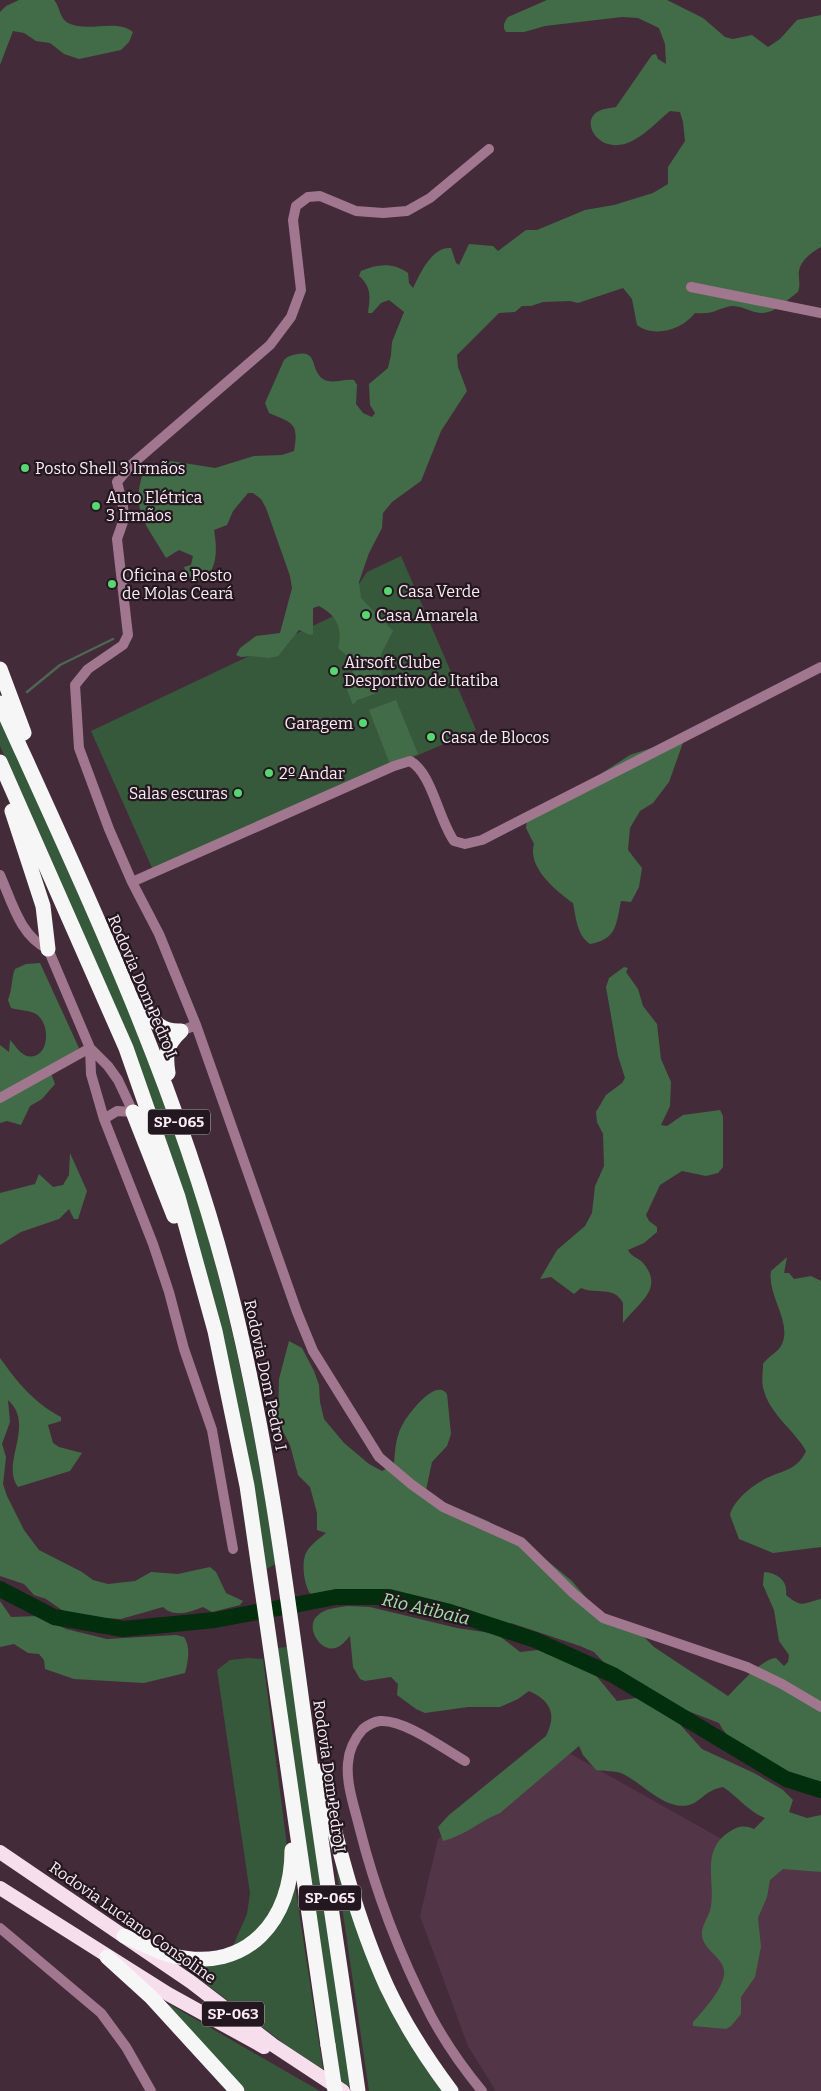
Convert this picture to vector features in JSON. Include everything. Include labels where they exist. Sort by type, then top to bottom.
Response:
[{"type":"highway","points":[[0,669],[66,850]]},
{"type":"highway","name":"Rodovia Dom Pedro I","points":[[0,703],[142,1022],[172,1102],[202,1193],[230,1288],[254,1394],[284,1565],[358,2091]]},
{"type":"highway","name":"SP-065","points":[[0,762],[126,1048],[178,1197],[215,1331],[238,1433],[260,1568],[271,1663],[335,2091]]},
{"type":"highway","points":[[0,777],[38,884],[47,924],[48,949]]},
{"type":"highway","points":[[115,961],[153,1022],[163,1029],[181,1031]]},
{"type":"highway","points":[[172,1102],[165,1055],[168,1044],[181,1031]]},
{"type":"highway","points":[[133,1112],[169,1202],[215,1331]]},
{"type":"highway","points":[[306,1731],[313,1748],[350,1881],[378,1967],[408,2026],[451,2091]]},
{"type":"highway","points":[[124,1936],[172,1956],[200,1959],[227,1955],[248,1945],[267,1929],[284,1904],[290,1879],[292,1848],[296,1832]]},
{"type":"highway","name":"Rodovia Luciano Consoline","points":[[0,1852],[191,1982],[273,2045],[343,2091]]},
{"type":"highway","points":[[0,1858],[15,1863]]},
{"type":"highway","name":"SP-063","points":[[0,1888],[181,2002],[266,2048],[335,2091]]},
{"type":"highway","points":[[107,1957],[151,1997],[237,2091]]},
{"type":"street","points":[[490,149],[430,198],[407,211],[383,213],[356,211],[320,196],[308,197],[296,206],[293,220],[301,290],[290,318],[270,345],[119,477],[118,487],[124,506],[124,518],[117,539],[128,635],[123,645],[88,669],[75,684],[79,748],[132,882],[159,934],[196,1025],[297,1312],[313,1351],[379,1457],[444,1507],[520,1542],[573,1593],[603,1618],[747,1667],[782,1684],[821,1707]]},
{"type":"street","points":[[691,287],[821,313]]},
{"type":"street","points":[[132,882],[394,766],[410,761],[420,766],[444,827],[454,841],[465,844],[482,840],[821,667]]},
{"type":"street","points":[[0,875],[23,927],[34,940],[48,949],[90,1048],[91,1074],[104,1119],[153,1244],[169,1292],[184,1349],[212,1430],[233,1548]]},
{"type":"street","points":[[181,1031],[196,1025]]},
{"type":"street","points":[[0,1098],[90,1048]]},
{"type":"street","points":[[90,1048],[108,1066],[118,1080],[133,1112],[117,1111],[104,1119]]},
{"type":"street","points":[[465,1760],[417,1733],[389,1722],[380,1721],[366,1726],[351,1745],[348,1780],[370,1870],[382,1909],[400,1952],[432,2018],[482,2091]]},
{"type":"street","points":[[0,1928],[101,2013],[126,2047],[151,2091]]},
{"type":"shaded area","points":[[553,1744],[732,1845],[821,1868],[821,2091],[496,2091],[468,2046],[420,1916],[438,1839]]},
{"type":"green space","points":[[19,0],[54,0],[65,21],[76,26],[118,26],[133,32],[129,42],[121,50],[79,59],[64,54],[50,43],[36,41],[24,33],[13,31],[0,65],[0,12],[6,6]]},
{"type":"green space","points":[[547,0],[667,0],[703,18],[725,37],[733,39],[752,35],[768,47],[780,39],[797,20],[821,15],[821,247],[804,260],[800,267],[798,292],[778,307],[767,312],[755,312],[732,306],[707,313],[695,313],[683,324],[675,328],[651,331],[637,325],[632,299],[623,288],[578,303],[570,301],[543,302],[531,306],[522,306],[515,312],[499,313],[457,355],[458,367],[467,391],[441,431],[421,481],[392,502],[383,513],[382,528],[369,553],[359,582],[361,598],[393,631],[381,654],[382,685],[375,694],[357,700],[353,705],[346,687],[350,686],[353,673],[351,661],[338,648],[340,634],[337,623],[330,614],[319,606],[313,608],[313,634],[310,635],[299,630],[278,656],[268,658],[241,657],[236,655],[240,648],[256,636],[280,633],[292,588],[290,576],[266,508],[261,499],[253,493],[248,493],[233,511],[227,525],[214,530],[216,556],[212,568],[205,580],[194,581],[186,573],[184,567],[191,565],[193,556],[179,550],[166,558],[148,529],[140,510],[139,489],[142,476],[151,476],[171,461],[215,468],[254,456],[282,455],[294,451],[295,429],[289,422],[269,413],[265,403],[284,360],[294,355],[309,355],[316,371],[327,381],[354,380],[357,385],[356,404],[363,413],[372,417],[375,413],[370,405],[369,384],[388,368],[392,342],[404,312],[389,300],[381,303],[372,313],[368,313],[369,293],[366,284],[359,276],[361,271],[385,265],[397,267],[408,273],[409,283],[413,288],[432,256],[438,251],[451,248],[456,263],[459,265],[469,244],[493,246],[498,251],[526,230],[537,230],[585,210],[614,205],[653,193],[668,184],[668,167],[685,141],[680,112],[670,111],[644,134],[622,144],[612,145],[603,142],[592,131],[591,124],[592,117],[597,112],[616,107],[652,55],[656,54],[658,59],[666,64],[665,44],[659,28],[638,18],[622,17],[545,26],[524,32],[506,32],[504,24],[508,17]]},
{"type":"green space","name":"Airsoft Clube Desportivo de Itatiba","points":[[401,556],[476,730],[153,870],[91,731],[340,613],[367,572]]},
{"type":"green space","points":[[396,700],[418,754],[390,764],[369,710]]},
{"type":"green space","points":[[0,718],[109,962],[159,1086],[181,1149],[213,1256],[244,1387],[276,1564],[266,1569],[218,1316],[51,863],[0,746]]},
{"type":"green space","points":[[685,737],[669,782],[653,803],[640,811],[630,828],[628,850],[642,868],[639,887],[631,902],[621,901],[616,924],[610,935],[606,939],[590,944],[582,936],[576,920],[573,903],[551,885],[539,870],[533,853],[534,844],[526,828],[527,818],[531,811],[585,784],[630,755]]},
{"type":"green space","points":[[40,963],[79,1048],[51,1073],[55,1084],[42,1099],[30,1106],[21,1125],[7,1121],[0,1123],[0,1045],[9,1052],[10,1040],[24,1055],[35,1056],[44,1047],[46,1039],[46,1031],[40,1017],[31,1012],[11,1008],[8,1000],[15,969],[26,964]]},
{"type":"green space","points":[[624,967],[628,968],[626,972],[638,989],[643,1006],[657,1024],[661,1059],[671,1082],[670,1106],[661,1125],[667,1126],[683,1115],[720,1110],[723,1116],[723,1167],[718,1173],[706,1176],[682,1171],[660,1185],[646,1215],[649,1221],[657,1227],[657,1232],[644,1243],[628,1250],[643,1263],[649,1272],[650,1288],[642,1302],[623,1323],[623,1303],[615,1294],[581,1288],[574,1294],[551,1277],[540,1279],[557,1250],[585,1226],[592,1213],[595,1186],[604,1166],[603,1134],[597,1122],[596,1112],[606,1095],[622,1083],[625,1078],[618,1056],[606,987],[609,978]]},
{"type":"green space","points":[[70,1153],[87,1191],[78,1219],[74,1219],[69,1209],[59,1219],[21,1232],[0,1245],[0,1193],[35,1184],[39,1174],[53,1187],[63,1185],[69,1175]]},
{"type":"green space","points":[[787,1257],[784,1273],[789,1273],[794,1279],[811,1276],[821,1281],[821,1547],[773,1553],[739,1539],[730,1515],[735,1504],[745,1493],[763,1480],[795,1465],[806,1451],[796,1436],[777,1415],[767,1399],[763,1385],[763,1364],[781,1347],[784,1336],[782,1318],[772,1289],[771,1271]]},
{"type":"green space","points":[[289,1341],[302,1348],[314,1371],[319,1385],[324,1419],[344,1443],[369,1464],[382,1471],[394,1464],[399,1432],[412,1411],[424,1398],[436,1390],[442,1390],[447,1394],[451,1434],[447,1446],[432,1462],[426,1490],[431,1497],[488,1521],[538,1553],[572,1581],[598,1612],[633,1626],[654,1647],[728,1696],[750,1673],[770,1659],[776,1658],[784,1666],[788,1662],[789,1655],[779,1641],[774,1610],[763,1585],[764,1572],[778,1576],[784,1582],[786,1595],[796,1602],[803,1604],[821,1599],[821,1785],[764,1763],[737,1745],[726,1734],[719,1723],[649,1696],[613,1672],[594,1652],[580,1646],[511,1623],[508,1625],[464,1608],[439,1603],[407,1602],[373,1592],[312,1596],[305,1582],[304,1557],[310,1547],[326,1533],[317,1530],[317,1513],[310,1487],[298,1475],[290,1445],[278,1422],[279,1379]]},
{"type":"green space","points":[[0,1358],[13,1376],[34,1398],[61,1417],[61,1421],[48,1425],[53,1443],[59,1447],[82,1453],[70,1471],[18,1487],[13,1467],[19,1421],[16,1410],[8,1400],[10,1422],[2,1444],[6,1457],[3,1484],[24,1530],[39,1550],[82,1572],[93,1580],[108,1584],[135,1581],[151,1572],[178,1574],[210,1567],[216,1572],[226,1593],[243,1601],[240,1605],[212,1612],[203,1607],[177,1613],[163,1607],[121,1619],[87,1617],[66,1613],[46,1599],[34,1595],[24,1584],[0,1576]]},
{"type":"green space","points":[[0,1601],[11,1617],[39,1616],[66,1629],[107,1639],[176,1635],[184,1637],[188,1650],[185,1673],[144,1683],[74,1679],[45,1669],[44,1660],[39,1654],[28,1653],[14,1644],[0,1647]]},
{"type":"green space","points":[[347,1606],[370,1607],[457,1628],[497,1634],[520,1652],[547,1649],[547,1652],[589,1667],[617,1701],[636,1698],[645,1701],[676,1720],[702,1749],[754,1773],[783,1790],[793,1800],[789,1812],[807,1818],[821,1815],[821,1872],[783,1869],[770,1880],[767,1897],[758,1918],[761,1947],[755,1977],[741,1997],[741,2014],[731,2026],[726,2029],[693,2026],[693,2022],[716,1993],[724,1974],[722,1963],[706,1946],[702,1935],[711,1906],[712,1856],[720,1839],[729,1832],[741,1827],[754,1829],[765,1818],[754,1812],[723,1787],[707,1793],[689,1805],[680,1806],[672,1804],[654,1795],[623,1774],[596,1770],[583,1755],[579,1746],[500,1813],[459,1835],[443,1841],[438,1827],[449,1815],[546,1736],[551,1721],[550,1709],[542,1699],[529,1691],[518,1699],[500,1707],[468,1707],[425,1713],[416,1709],[397,1695],[398,1684],[391,1677],[365,1681],[360,1679],[353,1667],[350,1636],[335,1648],[324,1646],[316,1638],[313,1626],[317,1616],[327,1610]]},
{"type":"green space","points":[[287,1647],[352,2088],[341,2081],[337,2056],[277,1648]]},
{"type":"green space","points":[[263,1659],[287,1846],[287,1877],[266,1924],[232,1948],[247,1914],[250,1893],[217,1670],[230,1660]]},
{"type":"green space","points":[[333,1845],[354,1910],[445,2091],[369,2091]]},
{"type":"green space","points":[[295,1885],[323,2069],[287,2046],[183,1966],[183,1963],[239,1954]]},
{"type":"green space","points":[[169,2004],[320,2091],[243,2091],[167,2007]]},
{"type":"waterway","points":[[27,692],[60,665],[113,639]]},
{"type":"waterway","name":"Rio Atibaia","points":[[0,1589],[54,1617],[123,1629],[215,1620],[336,1597],[389,1597],[450,1612],[535,1640],[613,1675],[786,1779],[821,1790]]},
{"type":"place","name":"Posto Shell 3 Irmãos","points":[[25,468]]},
{"type":"place","name":"Auto Elétrica 3 Irmãos","points":[[96,506]]},
{"type":"place","name":"Oficina e Posto de Molas Ceará","points":[[112,584]]},
{"type":"place","name":"Casa Verde","points":[[388,591]]},
{"type":"place","name":"Casa Amarela","points":[[366,615]]},
{"type":"place","name":"Airsoft Clube Desportivo de Itatiba","points":[[334,671]]},
{"type":"place","name":"Garagem","points":[[363,723]]},
{"type":"place","name":"Casa de Blocos","points":[[431,737]]},
{"type":"place","name":"2º Andar","points":[[269,773]]},
{"type":"place","name":"Salas escuras","points":[[238,793]]}]
